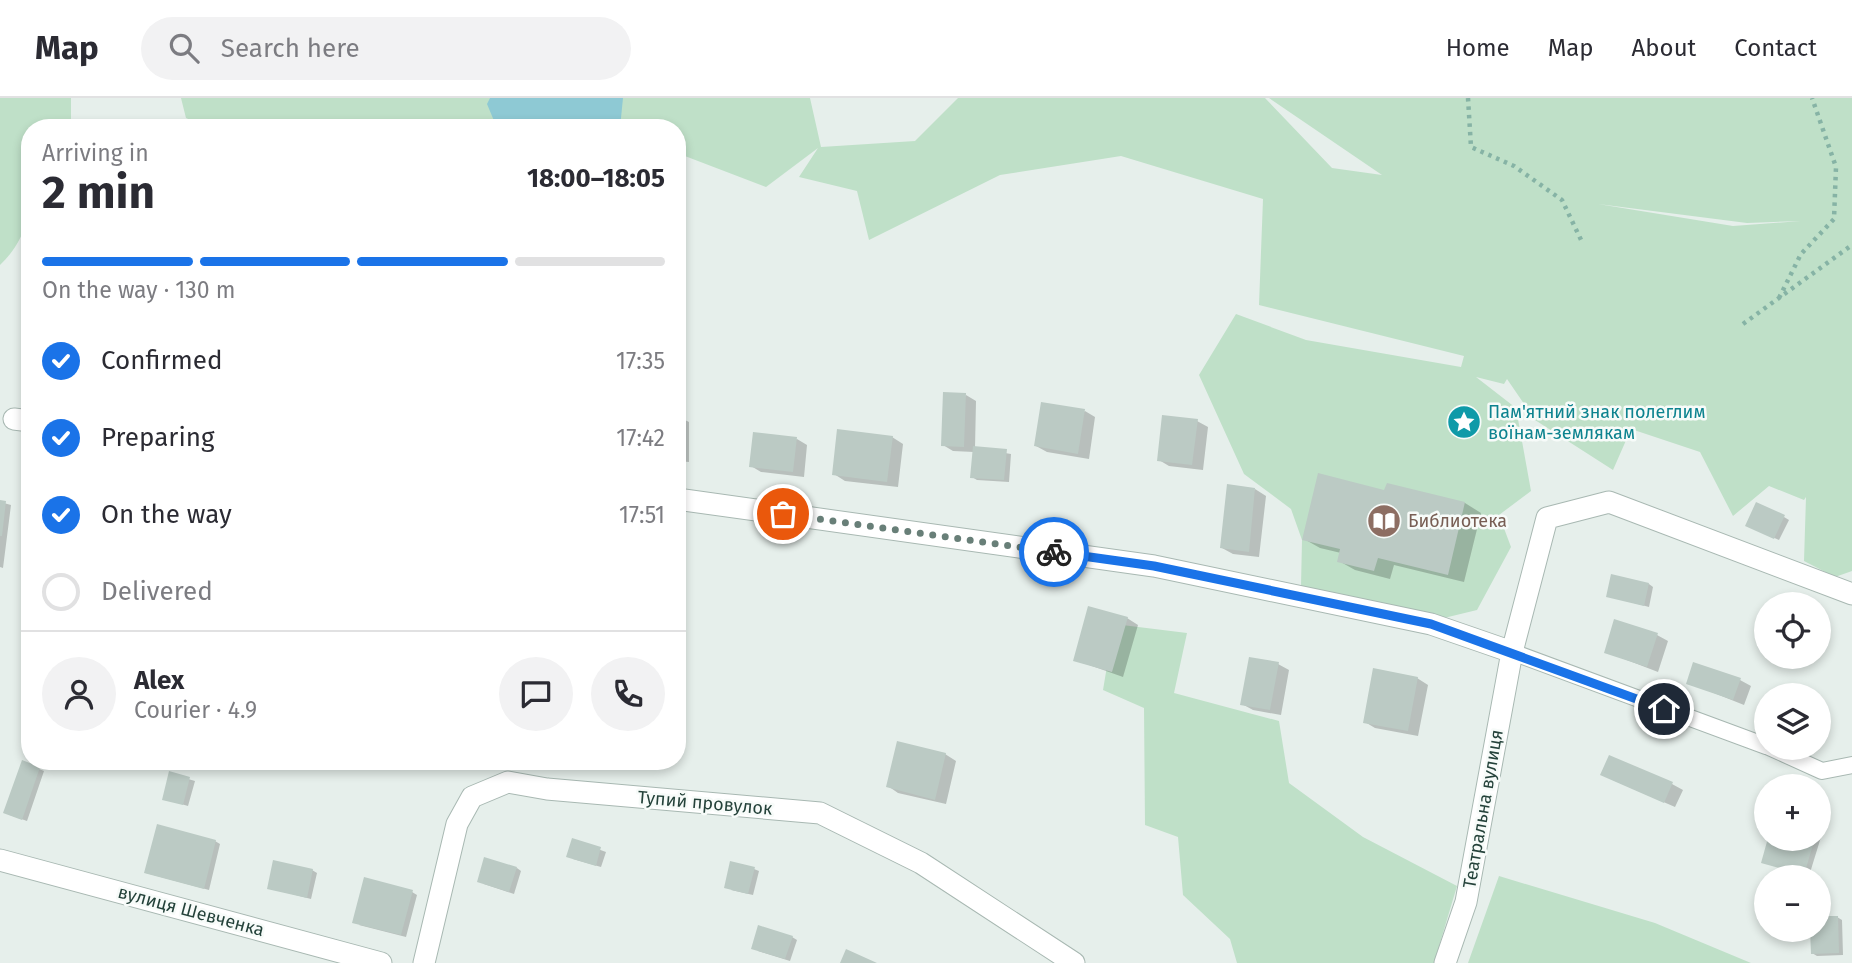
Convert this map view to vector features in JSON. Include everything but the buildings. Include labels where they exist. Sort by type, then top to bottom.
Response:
[{"type":"street","points":[[686,500],[1154,566],[1431,624],[1511,652]]},
{"type":"street","name":"Театральна вулиця","points":[[1445,963],[1466,902],[1511,652],[1547,518],[1609,502],[1852,594]]},
{"type":"street","name":"Тупий провулок","points":[[424,963],[457,824],[472,797],[508,782],[547,789],[820,813],[921,863],[1074,963]]},
{"type":"street","name":"вулиця Шевченка","points":[[0,859],[381,963]]},
{"type":"lane","points":[[1511,652],[1754,742]]},
{"type":"lane","points":[[1797,760],[1822,771],[1852,765]]},
{"type":"path","points":[[1468,98],[1471,147],[1514,166],[1562,200],[1583,244]]},
{"type":"path","points":[[1779,298],[1801,254],[1834,219],[1836,167],[1812,98]]},
{"type":"path","points":[[1743,324],[1852,245]]},
{"type":"green space","points":[[0,98],[71,98],[71,119],[21,119],[21,236],[0,265]]},
{"type":"green space","points":[[181,98],[810,98],[821,147],[915,141],[958,98],[1265,98],[1332,168],[1382,175],[1269,98],[1852,98],[1852,571],[1835,577],[1804,561],[1806,497],[1804,500],[1769,486],[1733,516],[1700,452],[1631,429],[1613,470],[1535,420],[1507,379],[1504,384],[1476,377],[1516,408],[1531,491],[1499,515],[1511,547],[1477,610],[1444,618],[1301,586],[1302,540],[1291,509],[1244,474],[1199,375],[1236,314],[1306,340],[1461,367],[1464,356],[1259,305],[1263,199],[1121,156],[1000,175],[869,240],[857,191],[799,177],[818,148],[766,187],[686,156],[686,119],[188,119]],"holes":[[[1598,204],[1747,223],[1801,221],[1733,226]]]},
{"type":"green space","points":[[1114,624],[1187,633],[1174,693],[1279,721],[1289,783],[1363,837],[1457,886],[1434,963],[1237,963],[1230,939],[1183,895],[1178,837],[1145,825],[1144,708],[1103,690]]},
{"type":"green space","points":[[1499,876],[1655,923],[1751,963],[1468,963]]},
{"type":"water","points":[[490,98],[623,98],[621,119],[493,119],[487,104]]},
{"type":"way so far","points":[[783,514],[1054,552]]},
{"type":"place","name":"Пам'ятний знак полеглим воїнам-землякам","points":[[1464,422]]},
{"type":"place","name":"Библиотека","points":[[1384,521]]},
{"type":"route","points":[[1054,552],[1154,566],[1431,624],[1664,709]]}]
